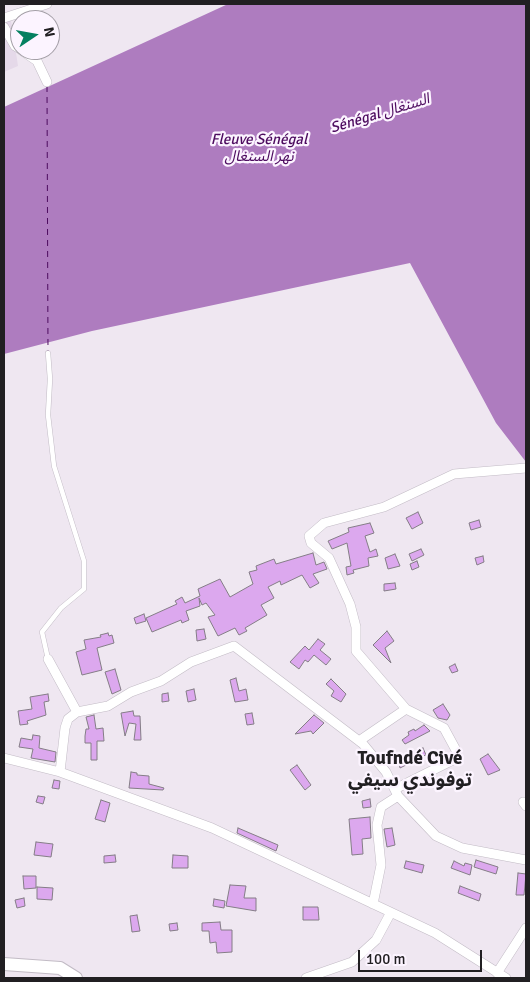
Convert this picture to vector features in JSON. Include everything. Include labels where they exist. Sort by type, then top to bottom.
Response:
[{"type":"main road","points":[[4,964],[60,968],[76,978]]},
{"type":"street","points":[[4,18],[47,4]]},
{"type":"street","points":[[36,60],[47,82]]},
{"type":"street","points":[[372,904],[381,865],[377,825],[381,806],[396,793],[458,756],[444,728],[406,709],[356,651],[356,627],[350,604],[329,558],[311,543],[310,536],[324,523],[384,506],[454,474],[526,468]]},
{"type":"street","points":[[60,772],[65,728],[68,719],[77,712],[108,706],[131,692],[161,681],[192,662],[234,646],[359,741],[386,772],[396,793],[436,836],[462,848],[526,860]]},
{"type":"street","points":[[48,659],[77,712]]},
{"type":"street","points":[[359,741],[406,709]]},
{"type":"street","points":[[4,758],[60,772],[212,828],[390,914],[435,933],[506,978]]},
{"type":"street","points":[[306,978],[352,962],[376,940],[390,914]]},
{"type":"street","points":[[497,973],[526,928]]},
{"type":"lane","points":[[48,353],[50,379],[48,415],[54,466],[84,561],[84,589],[61,608],[42,632],[48,659]]},
{"type":"shaded area","points":[[10,20],[10,60],[17,60],[18,66],[4,72],[4,21]]},
{"type":"water","name":"Fleuve Sénégal نهر السنغال","points":[[228,4],[526,4],[526,462],[496,423],[410,263],[92,331],[4,354],[4,107]]},
{"type":"building","points":[[418,512],[423,523],[412,529],[406,518]]},
{"type":"building","points":[[479,520],[481,527],[471,530],[469,523]]},
{"type":"building","points":[[370,523],[374,533],[365,536],[370,552],[376,549],[378,556],[368,558],[369,566],[353,570],[354,573],[347,575],[346,567],[351,566],[347,543],[332,549],[328,541],[349,532],[348,528]]},
{"type":"building","points":[[421,549],[424,555],[412,561],[409,554]]},
{"type":"building","points":[[313,553],[316,565],[324,562],[327,569],[313,574],[319,583],[310,588],[302,575],[281,585],[280,581],[268,587],[274,598],[261,605],[267,615],[245,628],[247,631],[239,635],[235,628],[218,636],[208,617],[215,615],[206,603],[202,605],[199,598],[200,606],[186,611],[189,620],[182,623],[181,620],[152,632],[146,618],[177,604],[175,601],[182,597],[185,603],[200,596],[198,589],[220,579],[230,597],[253,584],[249,572],[257,570],[256,566],[274,559],[276,564]]},
{"type":"building","points":[[395,554],[400,566],[388,569],[385,558]]},
{"type":"building","points":[[483,556],[484,562],[477,565],[475,558]]},
{"type":"building","points":[[417,561],[419,567],[412,570],[410,564]]},
{"type":"building","points":[[395,583],[396,589],[384,591],[384,584]]},
{"type":"building","points":[[144,614],[146,621],[136,624],[134,618]]},
{"type":"building","points":[[204,629],[206,639],[197,641],[196,630]]},
{"type":"building","points":[[387,631],[394,641],[385,648],[391,663],[373,645]]},
{"type":"building","points":[[108,633],[109,636],[112,635],[114,643],[97,648],[102,670],[82,675],[76,652],[86,649],[84,640],[101,637],[100,635]]},
{"type":"building","points":[[318,639],[325,644],[320,650],[331,659],[326,665],[314,655],[308,662],[305,660],[299,669],[290,662],[305,646],[309,650]]},
{"type":"building","points":[[455,664],[458,671],[452,673],[449,667]]},
{"type":"building","points":[[115,669],[121,690],[112,694],[105,672]]},
{"type":"building","points":[[236,678],[239,691],[246,689],[248,700],[235,702],[230,680]]},
{"type":"building","points":[[331,679],[346,694],[341,702],[331,696],[334,691],[326,684]]},
{"type":"building","points":[[194,689],[196,700],[188,702],[186,691]]},
{"type":"building","points":[[168,693],[169,701],[162,702],[162,694]]},
{"type":"building","points":[[48,694],[49,701],[44,702],[46,715],[27,721],[28,724],[20,725],[18,711],[32,709],[30,697]]},
{"type":"building","points":[[443,704],[450,715],[447,720],[438,718],[433,710]]},
{"type":"building","points":[[133,711],[134,716],[140,716],[141,740],[134,740],[136,724],[129,723],[125,736],[121,713]]},
{"type":"building","points":[[252,713],[254,724],[247,725],[245,714]]},
{"type":"building","points":[[94,715],[96,729],[103,728],[104,741],[97,741],[97,760],[91,760],[91,743],[85,743],[86,729],[89,729],[86,717]]},
{"type":"building","points":[[314,715],[324,723],[313,734],[311,731],[295,734]]},
{"type":"building","points":[[424,725],[430,731],[405,744],[402,740],[409,735],[408,732],[414,729],[415,731]]},
{"type":"building","points":[[33,735],[40,736],[39,748],[56,752],[55,762],[31,758],[33,749],[19,747],[21,738],[32,740]]},
{"type":"building","points":[[423,748],[426,755],[420,757],[416,750]]},
{"type":"building","points":[[409,753],[412,762],[400,768],[398,758]]},
{"type":"building","points":[[488,754],[500,770],[488,775],[480,759]]},
{"type":"building","points":[[297,765],[311,785],[305,790],[290,770]]},
{"type":"building","points":[[131,772],[137,773],[137,775],[149,776],[149,784],[164,788],[163,790],[129,788]]},
{"type":"building","points":[[54,780],[60,781],[59,789],[52,788]]},
{"type":"building","points":[[38,796],[45,797],[43,804],[36,802]]},
{"type":"building","points":[[370,799],[371,807],[363,808],[362,801]]},
{"type":"building","points":[[101,800],[110,803],[105,822],[95,819]]},
{"type":"building","points":[[370,817],[371,838],[362,839],[363,854],[352,855],[349,819]]},
{"type":"building","points":[[238,828],[278,845],[276,851],[237,833]]},
{"type":"building","points":[[392,828],[395,845],[387,847],[384,829]]},
{"type":"building","points":[[36,842],[53,844],[51,857],[34,855]]},
{"type":"building","points":[[115,855],[116,862],[104,863],[104,856]]},
{"type":"building","points":[[173,855],[188,856],[188,868],[172,868]]},
{"type":"building","points":[[476,860],[498,867],[496,874],[474,867]]},
{"type":"building","points":[[406,861],[424,865],[422,873],[404,868]]},
{"type":"building","points":[[454,861],[464,866],[465,863],[472,865],[470,875],[451,868]]},
{"type":"building","points":[[518,873],[526,874],[524,895],[516,895]]},
{"type":"building","points":[[23,876],[36,876],[36,888],[24,889]]},
{"type":"building","points":[[230,885],[246,886],[244,898],[256,898],[256,911],[226,906]]},
{"type":"building","points":[[460,886],[481,894],[479,901],[458,893]]},
{"type":"building","points":[[37,887],[53,888],[52,900],[37,899]]},
{"type":"building","points":[[24,898],[25,906],[17,908],[15,900]]},
{"type":"building","points":[[214,899],[225,901],[224,908],[213,906]]},
{"type":"building","points":[[303,907],[318,907],[319,920],[303,920]]},
{"type":"building","points":[[137,915],[140,931],[132,932],[130,916]]},
{"type":"building","points":[[220,922],[221,930],[232,930],[232,952],[217,953],[216,942],[210,943],[209,931],[202,931],[202,923]]},
{"type":"building","points":[[177,923],[178,930],[170,931],[169,924]]},
{"type":"ferry route","points":[[47,86],[48,352]]},
{"type":"district","name":"Toufndé Civé توفوندي سيفي","points":[[410,770]]},
{"type":"water label","name":"Sénégal السنغال","points":[[380,114]]}]
